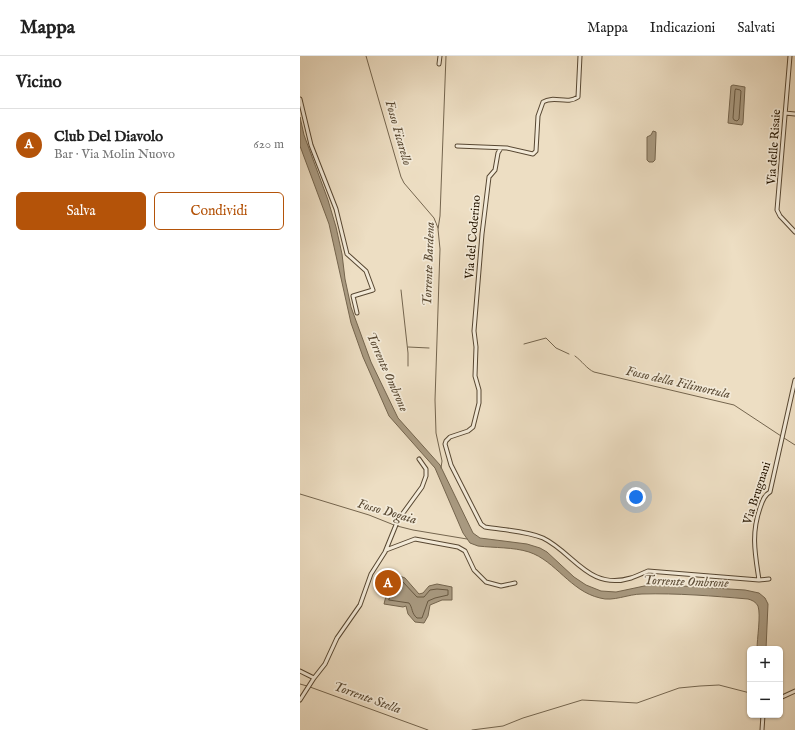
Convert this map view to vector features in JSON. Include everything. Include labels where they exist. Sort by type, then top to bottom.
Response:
[{"type":"street","points":[[439,64],[440,56]]},
{"type":"street","points":[[457,146],[501,148],[533,154],[536,151],[538,116],[543,102],[549,99],[571,101],[576,99],[579,95],[580,56]]},
{"type":"street","name":"Via delle Risaie","points":[[790,56],[777,210],[780,216],[795,232]]},
{"type":"street","points":[[300,99],[311,145],[336,208],[347,254],[366,271],[373,290],[352,296],[357,313]]},
{"type":"street","points":[[785,113],[795,114]]},
{"type":"street","name":"Via del Coderino","points":[[501,148],[498,153],[495,170],[489,177],[488,182],[474,331],[476,347],[475,376],[479,390],[479,403],[473,427],[468,431],[450,437],[446,441],[451,464],[481,524],[485,527],[541,537],[558,547],[584,570],[596,576],[617,580],[631,578],[648,570],[759,580]]},
{"type":"street","name":"Via Brugnani","points":[[759,580],[754,527],[762,501],[770,492],[795,380]]},
{"type":"street","points":[[300,700],[313,679],[325,664],[337,638],[360,605],[371,574],[386,550],[397,522],[422,487],[426,476],[426,469],[419,459]]},
{"type":"street","points":[[386,550],[415,539],[458,547],[465,552],[474,570],[486,582],[501,586],[515,583]]},
{"type":"street","points":[[759,580],[769,579]]},
{"type":"street","points":[[300,672],[313,679]]},
{"type":"street","points":[[783,697],[795,691]]},
{"type":"street","points":[[762,730],[763,718]]},
{"type":"water","points":[[731,86],[745,87],[742,125],[728,123]]},
{"type":"water","points":[[300,117],[304,135],[328,200],[336,227],[351,307],[371,362],[398,418],[440,465],[473,533],[480,538],[527,544],[540,548],[547,552],[574,577],[586,585],[601,591],[616,592],[649,585],[667,585],[745,590],[759,593],[765,598],[768,604],[766,646],[757,646],[759,610],[756,603],[749,599],[655,594],[637,594],[610,599],[600,598],[589,594],[571,583],[539,556],[523,550],[478,546],[470,543],[463,533],[435,468],[389,416],[363,357],[351,323],[329,224],[300,146]]},
{"type":"water","points":[[653,131],[656,132],[655,160],[653,162],[649,162],[647,160],[647,137],[651,135]]},
{"type":"water","points":[[400,576],[405,578],[419,594],[423,593],[429,586],[437,584],[452,587],[452,600],[442,600],[430,605],[428,616],[424,623],[415,622],[408,614],[406,606],[403,607],[384,604],[395,577]]},
{"type":"waterway","name":"Fosso Ficarello","points":[[366,56],[401,177],[404,183],[434,218],[438,228]]},
{"type":"waterway","name":"Torrente Bardena","points":[[441,468],[442,461],[436,433],[435,400],[440,249],[438,229],[440,216],[446,56]]},
{"type":"waterway","points":[[401,290],[408,366]]},
{"type":"waterway","name":"Fosso della Filimortula","points":[[524,344],[546,338],[556,348],[569,354]]},
{"type":"waterway","points":[[408,347],[429,348]]},
{"type":"waterway","name":"Fosso della Filimortula","points":[[575,356],[594,372],[734,405],[781,436]]},
{"type":"waterway","name":"Fosso della Filimortula","points":[[784,438],[795,445]]},
{"type":"waterway","name":"Fosso Dogaia","points":[[300,494],[369,515],[394,525]]},
{"type":"waterway","name":"Fosso Dogaia","points":[[397,526],[467,539]]},
{"type":"waterway","name":"Torrente Stella","points":[[300,684],[307,686]]},
{"type":"waterway","name":"Torrente Stella","points":[[472,730],[503,726],[523,718],[582,700],[637,703],[679,688],[719,685],[747,692]]},
{"type":"waterway","name":"Torrente Stella","points":[[310,687],[428,730]]},
{"type":"place","name":"Club Del Diavolo","points":[[388,583]]},
{"type":"water label","name":"Torrente Ombrone","points":[[387,372]]},
{"type":"water label","name":"Torrente Ombrone","points":[[686,582]]}]
